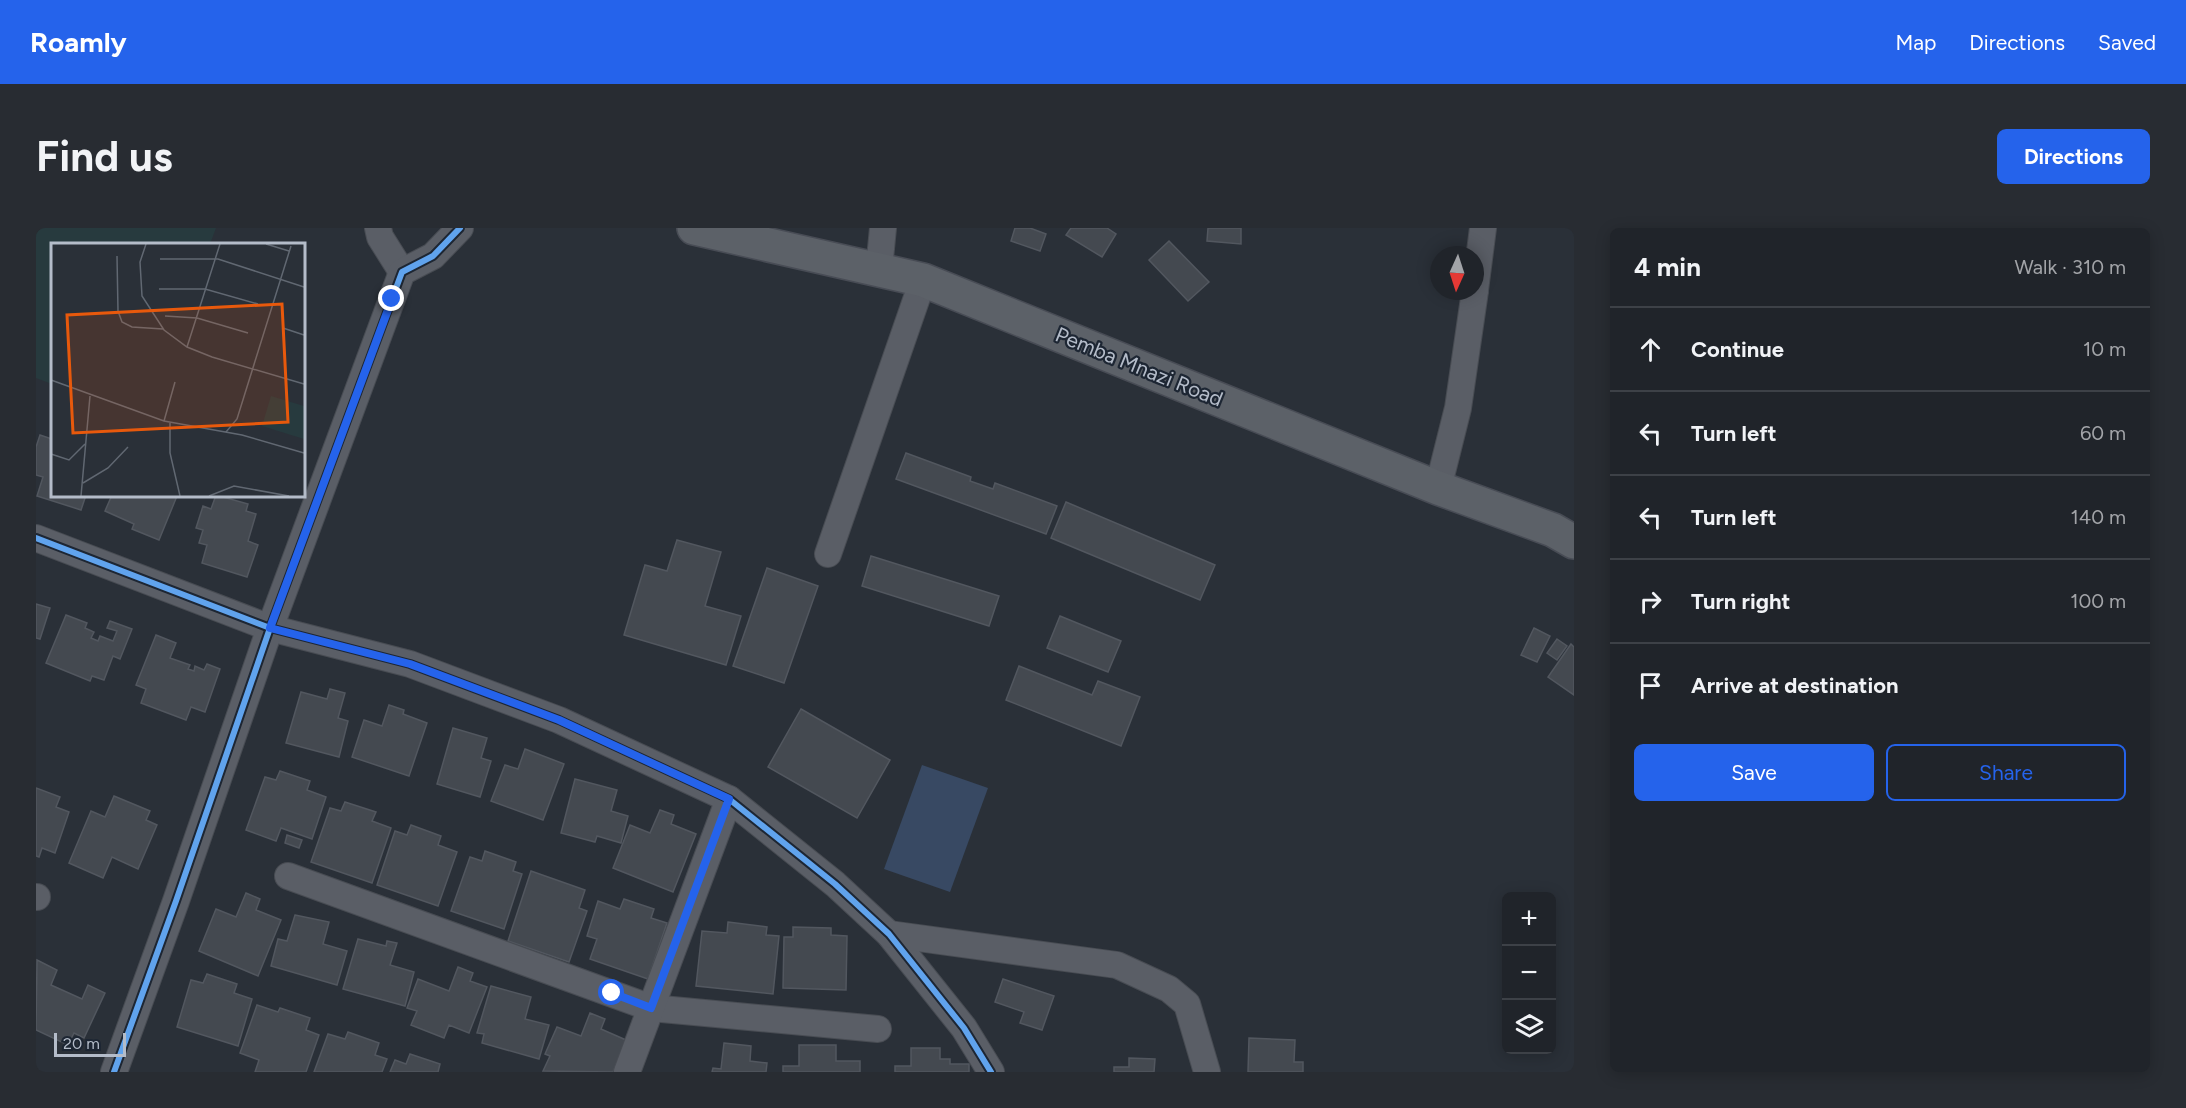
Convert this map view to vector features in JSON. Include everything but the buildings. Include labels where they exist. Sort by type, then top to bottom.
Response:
[{"type":"main road","name":"Pemba Mnazi Road","points":[[694,228],[923,280],[1438,488],[1553,530],[1574,542]]},
{"type":"street","points":[[378,228],[380,237],[402,272]]},
{"type":"street","points":[[114,1072],[176,901],[270,628],[402,272],[433,256],[460,228]]},
{"type":"street","points":[[879,269],[883,228]]},
{"type":"street","points":[[1481,246],[1483,228]]},
{"type":"street","points":[[828,554],[923,280]]},
{"type":"street","points":[[1438,488],[1458,408],[1474,300]]},
{"type":"street","points":[[36,538],[270,628],[410,664],[559,720],[729,799],[836,884],[889,934],[964,1028],[991,1072]]},
{"type":"street","points":[[627,1072],[729,799]]},
{"type":"street","points":[[288,876],[651,1008],[878,1029]]},
{"type":"street","points":[[889,934],[1117,965],[1169,989],[1187,1004],[1206,1072]]},
{"type":"green space","points":[[36,228],[216,228],[210,243],[51,243],[51,384],[36,378]]},
{"type":"water","points":[[922,765],[988,788],[950,892],[884,869]]},
{"type":"cycle path","points":[[114,1072],[176,901],[270,628],[402,272],[433,256],[460,228]]},
{"type":"cycle path","points":[[36,538],[270,628],[410,664],[559,720],[729,799],[835,884],[889,934],[964,1028],[991,1072]]},
{"type":"route","points":[[392,299],[270,628],[410,664],[559,720],[729,799],[651,1008],[612,993]]}]
